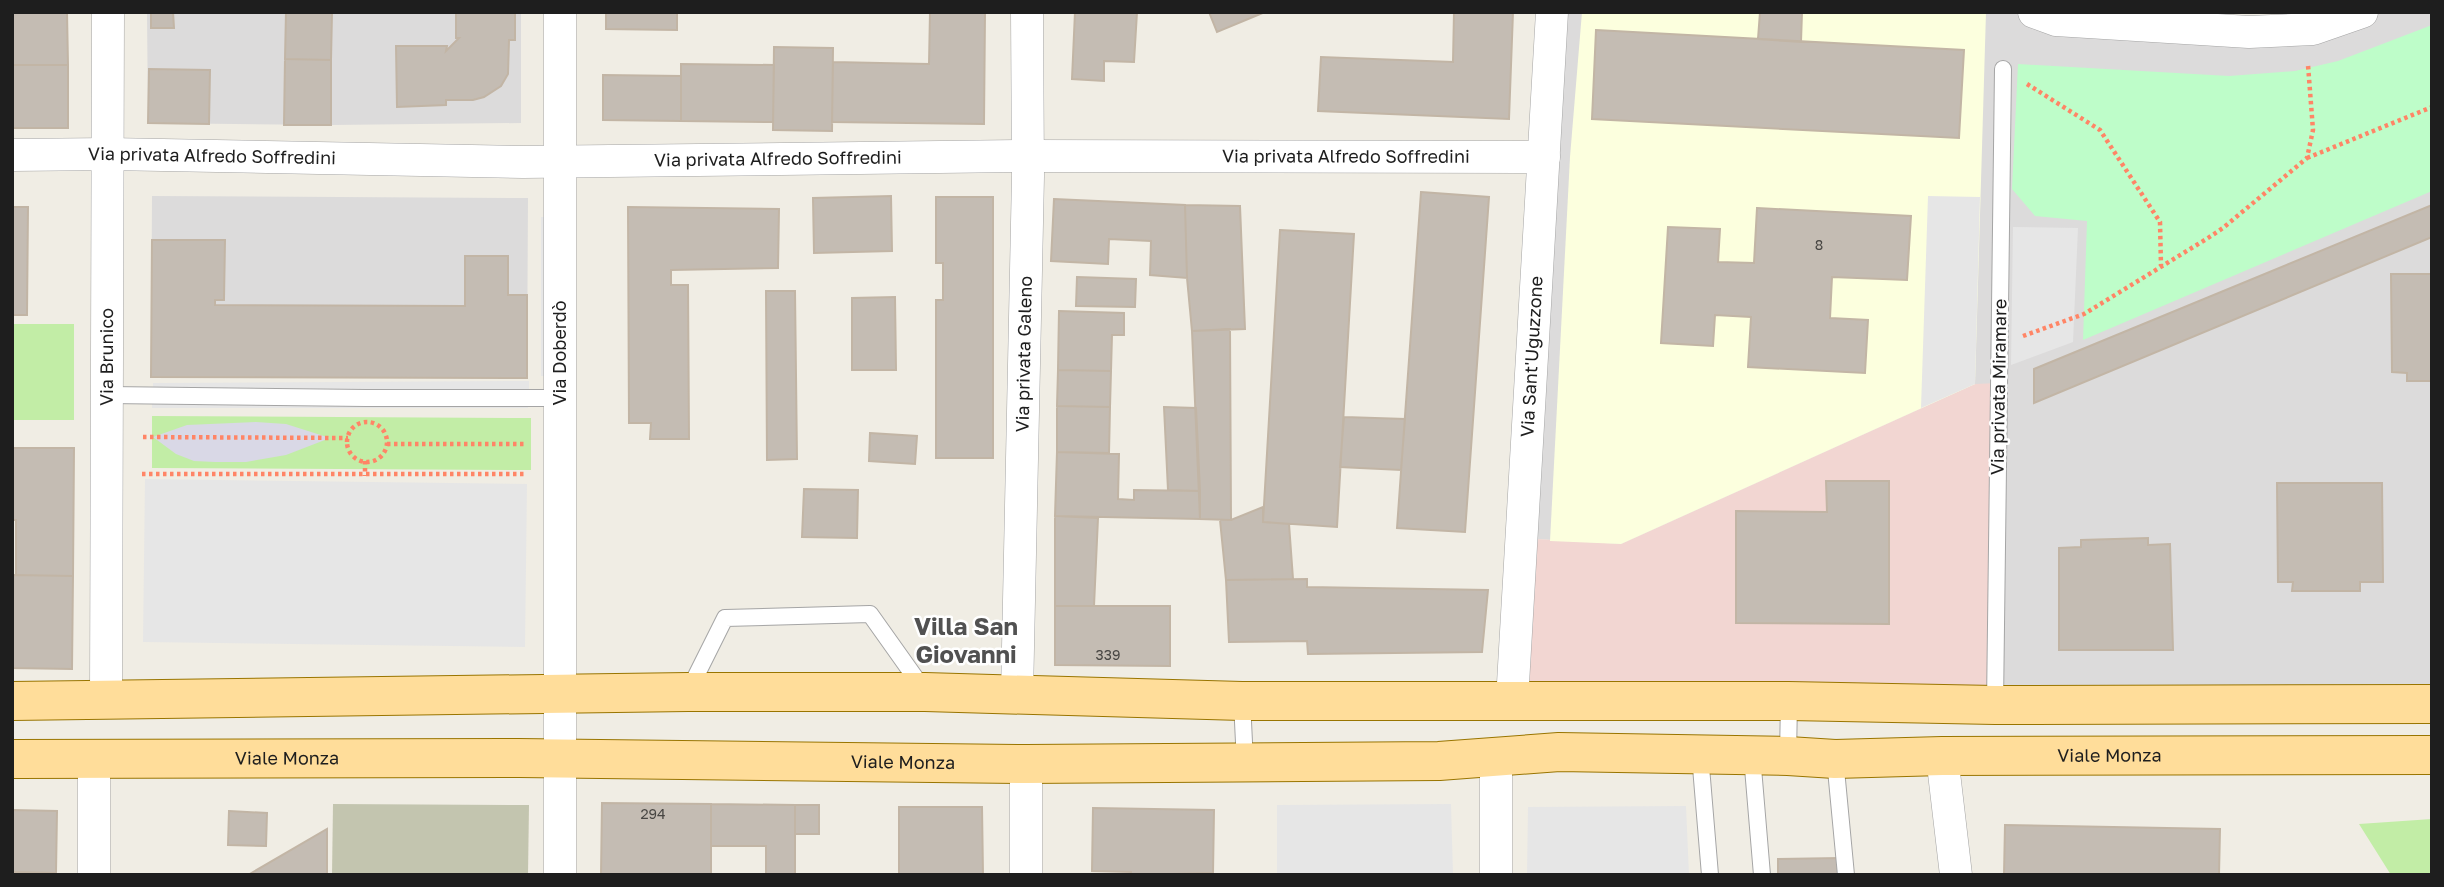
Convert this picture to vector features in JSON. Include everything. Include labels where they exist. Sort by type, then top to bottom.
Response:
[{"type":"main road","points":[[12,701],[688,692],[925,692],[1242,701],[1789,701],[1995,705],[2432,704]]},
{"type":"main road","points":[[1496,756],[1512,701]]},
{"type":"main road","name":"Viale Monza","points":[[12,759],[561,758],[1026,764],[1439,761],[1559,752],[1835,759],[1942,755],[2432,755]]},
{"type":"street","name":"Via Brunico","points":[[106,700],[108,12]]},
{"type":"street","name":"Via Doberdò","points":[[560,12],[560,694]]},
{"type":"street","name":"Via privata Galeno","points":[[1017,695],[1027,156],[1027,12]]},
{"type":"street","name":"Via Sant'Uguzzone","points":[[1512,701],[1552,12]]},
{"type":"street","points":[[2034,12],[2056,20],[2249,32],[2313,29],[2362,12]]},
{"type":"street","name":"Via privata Alfredo Soffredini","points":[[12,155],[560,161],[1027,156],[1544,157]]},
{"type":"street","points":[[560,694],[560,875]]},
{"type":"street","points":[[1942,755],[1956,875]]},
{"type":"street","points":[[1496,756],[1496,875]]},
{"type":"street","points":[[94,759],[94,875]]},
{"type":"street","points":[[1026,764],[1026,875]]},
{"type":"lane","name":"Via privata Miramare","points":[[1995,705],[2003,69]]},
{"type":"lane","points":[[108,395],[559,398]]},
{"type":"lane","points":[[688,692],[725,618],[870,614],[925,692]]},
{"type":"lane","points":[[1242,701],[1245,762]]},
{"type":"lane","points":[[1762,875],[1770,756],[1789,701]]},
{"type":"lane","points":[[1700,755],[1710,875]]},
{"type":"lane","points":[[1835,759],[1846,875]]},
{"type":"path","points":[[2307,158],[2313,130],[2308,65]]},
{"type":"path","points":[[2025,83],[2100,130],[2160,222],[2161,267]]},
{"type":"path","points":[[2000,345],[2084,314],[2223,228],[2307,158],[2432,107]]},
{"type":"path","points":[[373,422],[384,431],[387,444],[382,456],[365,461],[351,453],[348,438],[350,432],[359,424],[373,422]]},
{"type":"path","points":[[143,437],[348,438]]},
{"type":"path","points":[[387,444],[535,443]]},
{"type":"path","points":[[365,461],[365,476]]},
{"type":"path","points":[[142,474],[535,474]]},
{"type":"shaded area","points":[[147,12],[521,12],[521,123],[148,123]]},
{"type":"shaded area","points":[[1552,12],[2034,12],[2249,32],[2362,12],[2432,12],[2432,704],[1995,705],[1975,384],[1621,544],[1521,538]]},
{"type":"shaded area","points":[[1582,12],[1986,12],[1975,384],[1621,544],[1550,541],[1570,157]]},
{"type":"shaded area","points":[[152,196],[528,198],[527,378],[151,377]]},
{"type":"shaded area","points":[[1928,196],[1980,197],[1975,384],[1921,408]]},
{"type":"shaded area","points":[[541,217],[553,217],[552,376],[541,376]]},
{"type":"shaded area","points":[[2013,227],[2078,228],[2073,342],[2011,365]]},
{"type":"shaded area","points":[[529,381],[529,391],[153,393],[153,383]]},
{"type":"shaded area","points":[[1999,383],[1995,705],[1512,701],[1521,538],[1621,544],[1975,384]]},
{"type":"shaded area","points":[[152,401],[528,401],[528,408],[152,408]]},
{"type":"shaded area","points":[[256,422],[286,424],[330,438],[286,455],[246,462],[215,462],[194,461],[176,454],[153,437],[187,425]]},
{"type":"shaded area","points":[[145,479],[527,484],[525,647],[143,642]]},
{"type":"shaded area","points":[[333,804],[529,805],[528,875],[332,875]]},
{"type":"shaded area","points":[[1451,804],[1453,875],[1277,875],[1277,805]]},
{"type":"shaded area","points":[[1686,806],[1689,875],[1527,875],[1528,807]]},
{"type":"green space","points":[[2432,25],[2432,191],[2083,340],[2087,221],[2035,216],[2012,189],[2018,64],[2229,76],[2295,71],[2338,61]]},
{"type":"green space","points":[[12,324],[74,324],[74,420],[12,420]]},
{"type":"green space","points":[[152,416],[531,418],[531,470],[152,468]]},
{"type":"green space","points":[[2432,819],[2432,875],[2391,875],[2359,824]]},
{"type":"building","points":[[12,12],[67,12],[68,65],[12,65]]},
{"type":"building","points":[[151,12],[173,12],[174,28],[151,28]]},
{"type":"building","points":[[286,12],[332,12],[331,60],[285,59]]},
{"type":"building","points":[[456,12],[515,12],[515,40],[509,40],[508,74],[501,86],[484,97],[473,100],[446,100],[446,105],[397,107],[396,46],[447,46],[446,51],[459,38],[456,38]]},
{"type":"building","points":[[606,12],[677,12],[677,30],[606,29]]},
{"type":"building","points":[[930,12],[985,12],[984,124],[832,122],[833,62],[929,64]]},
{"type":"building","points":[[1075,12],[1137,12],[1134,62],[1104,61],[1104,81],[1072,79]]},
{"type":"building","points":[[1209,12],[1265,12],[1217,32]]},
{"type":"building","points":[[1454,12],[1513,12],[1509,119],[1318,111],[1321,57],[1453,62]]},
{"type":"building","points":[[1760,12],[1802,12],[1801,42],[1758,39]]},
{"type":"building","points":[[1596,30],[1964,50],[1959,138],[1592,119]]},
{"type":"building","points":[[774,47],[833,48],[832,131],[773,130]]},
{"type":"building","points":[[285,59],[331,60],[331,125],[284,125]]},
{"type":"building","points":[[681,64],[774,65],[773,122],[681,121]]},
{"type":"building","points":[[12,65],[68,65],[68,128],[12,128]]},
{"type":"building","points":[[149,69],[210,70],[209,124],[148,123]]},
{"type":"building","points":[[603,75],[681,76],[681,121],[603,120]]},
{"type":"building","points":[[1421,192],[1489,197],[1465,532],[1397,528]]},
{"type":"building","points":[[891,196],[892,251],[814,253],[813,198]]},
{"type":"building","points":[[936,197],[993,197],[993,458],[936,458],[936,300],[943,300],[943,263],[936,263]]},
{"type":"building","points":[[1054,199],[1185,205],[1187,278],[1150,275],[1151,241],[1109,239],[1108,264],[1051,261]]},
{"type":"building","points":[[1185,205],[1240,206],[1245,329],[1192,331]]},
{"type":"building","points":[[2432,205],[2432,237],[2034,403],[2034,369]]},
{"type":"building","points":[[12,207],[28,207],[27,315],[12,315]]},
{"type":"building","points":[[628,207],[779,209],[778,268],[671,270],[671,285],[688,285],[689,439],[650,439],[651,423],[629,423]]},
{"type":"building","points":[[1757,208],[1911,216],[1907,280],[1832,277],[1830,318],[1868,320],[1865,373],[1748,367],[1751,317],[1715,315],[1713,346],[1661,343],[1668,227],[1720,229],[1718,262],[1754,263]]},
{"type":"building","points":[[1280,230],[1354,234],[1337,527],[1263,522]]},
{"type":"building","points":[[152,240],[225,240],[224,300],[215,300],[215,305],[465,306],[465,256],[508,256],[508,295],[527,295],[527,378],[151,377]]},
{"type":"building","points":[[2391,274],[2432,274],[2432,381],[2407,381],[2407,373],[2392,372]]},
{"type":"building","points":[[1077,277],[1136,279],[1135,307],[1076,306]]},
{"type":"building","points":[[766,291],[795,291],[797,459],[767,460]]},
{"type":"building","points":[[895,297],[896,370],[852,370],[852,298]]},
{"type":"building","points":[[1059,311],[1124,313],[1124,335],[1112,335],[1111,371],[1058,370]]},
{"type":"building","points":[[1230,329],[1231,520],[1200,519],[1192,331]]},
{"type":"building","points":[[1058,370],[1111,371],[1110,407],[1057,406]]},
{"type":"building","points":[[1057,406],[1110,407],[1109,453],[1057,452]]},
{"type":"building","points":[[1164,407],[1196,408],[1200,491],[1168,490]]},
{"type":"building","points":[[1344,417],[1405,419],[1401,470],[1340,467]]},
{"type":"building","points":[[870,433],[917,436],[915,464],[869,461]]},
{"type":"building","points":[[12,448],[74,448],[73,576],[16,575],[16,520],[12,520]]},
{"type":"building","points":[[1057,452],[1119,454],[1118,499],[1134,500],[1134,490],[1200,491],[1200,519],[1055,516]]},
{"type":"building","points":[[1826,481],[1889,481],[1889,624],[1736,623],[1736,511],[1827,512]]},
{"type":"building","points":[[2277,483],[2382,483],[2383,582],[2360,582],[2360,591],[2292,591],[2293,582],[2278,582]]},
{"type":"building","points":[[804,489],[858,490],[857,538],[802,537]]},
{"type":"building","points":[[1263,507],[1263,522],[1289,524],[1293,579],[1226,580],[1220,520],[1231,520]]},
{"type":"building","points":[[1055,516],[1098,518],[1094,606],[1055,606]]},
{"type":"building","points":[[2148,538],[2148,545],[2170,544],[2173,650],[2059,650],[2059,548],[2081,547],[2081,540]]},
{"type":"building","points":[[12,575],[73,576],[72,669],[12,668]]},
{"type":"building","points":[[1307,579],[1307,587],[1488,590],[1482,652],[1308,654],[1307,641],[1229,642],[1226,580]]},
{"type":"building","points":[[1055,606],[1170,606],[1170,666],[1055,665]]},
{"type":"building","points":[[602,803],[711,804],[711,874],[601,875]]},
{"type":"building","points":[[711,804],[795,805],[795,875],[766,875],[766,846],[711,846]]},
{"type":"building","points":[[795,805],[819,805],[819,834],[795,834]]},
{"type":"building","points":[[899,807],[982,807],[983,875],[899,875]]},
{"type":"building","points":[[1093,808],[1214,810],[1213,873],[1131,875],[1131,872],[1092,871]]},
{"type":"building","points":[[12,810],[57,811],[56,873],[12,872]]},
{"type":"building","points":[[229,811],[267,813],[266,846],[228,845]]},
{"type":"building","points":[[2005,825],[2220,829],[2219,875],[2004,875]]},
{"type":"building","points":[[327,829],[327,875],[248,875]]},
{"type":"building","points":[[1840,858],[1840,875],[1778,875],[1778,859]]},
{"type":"district","name":"Villa San Giovanni","points":[[966,641]]}]
